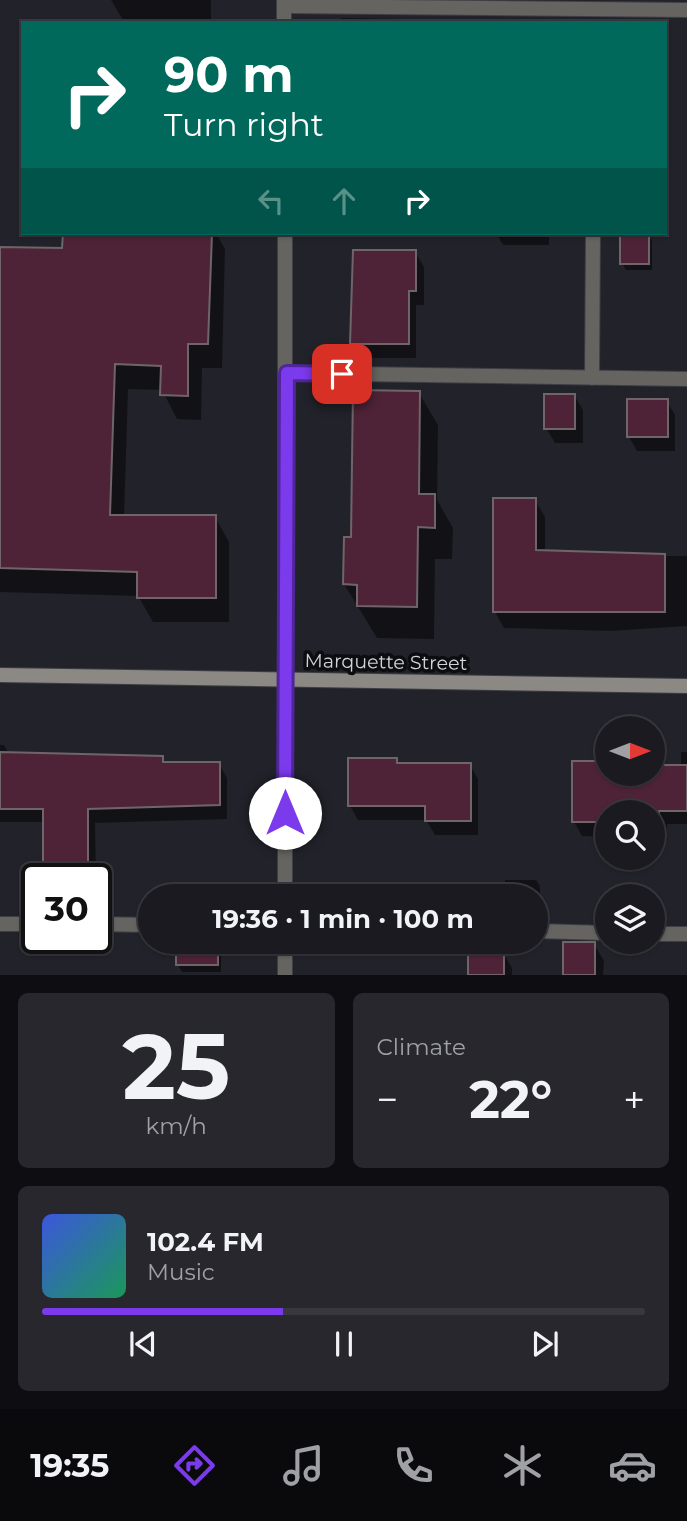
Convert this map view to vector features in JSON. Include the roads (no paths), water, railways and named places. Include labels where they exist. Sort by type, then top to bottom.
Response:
[{"type":"street","points":[[285,21],[284,3],[594,16],[687,10]]},
{"type":"street","points":[[285,235],[285,884]]},
{"type":"street","points":[[592,378],[593,235]]},
{"type":"street","points":[[287,373],[687,379]]},
{"type":"street","name":"Marquette Street","points":[[0,675],[687,686]]},
{"type":"street","points":[[0,923],[21,924]]},
{"type":"street","points":[[112,924],[138,925]]},
{"type":"street","points":[[548,931],[595,933]]},
{"type":"street","points":[[665,934],[687,934]]},
{"type":"street","points":[[285,954],[285,975]]}]
